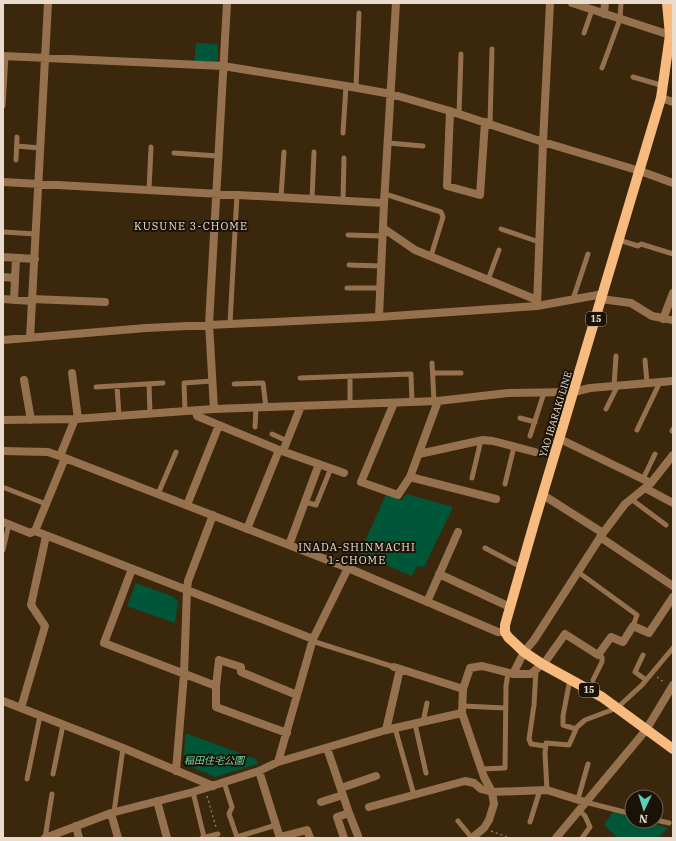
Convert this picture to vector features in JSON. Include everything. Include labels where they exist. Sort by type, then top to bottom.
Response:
[{"type":"main road","name":"YAO IBARAKI LINE","points":[[505,632],[505,625],[521,567],[661,98],[672,36],[667,3]]},
{"type":"main road","name":"15","points":[[505,632],[508,637],[540,666],[570,680],[602,698],[673,749]]},
{"type":"street","points":[[30,338],[48,3]]},
{"type":"street","points":[[214,409],[209,324],[215,194],[227,3]]},
{"type":"street","points":[[379,317],[396,3]]},
{"type":"street","points":[[537,303],[550,3]]},
{"type":"street","points":[[572,3],[672,36]]},
{"type":"street","points":[[604,14],[605,3]]},
{"type":"street","points":[[5,56],[223,66],[391,94],[450,111],[543,142],[673,182]]},
{"type":"street","points":[[661,98],[673,102]]},
{"type":"street","points":[[450,111],[448,186],[480,196],[487,123]]},
{"type":"street","points":[[3,182],[384,203]]},
{"type":"street","points":[[383,232],[415,250],[488,280],[537,303]]},
{"type":"street","points":[[3,257],[34,259]]},
{"type":"street","points":[[14,300],[16,258]]},
{"type":"street","points":[[3,277],[15,278]]},
{"type":"street","points":[[663,319],[673,293]]},
{"type":"street","points":[[3,340],[209,324],[379,317],[602,297],[631,303],[652,316],[673,320]]},
{"type":"street","points":[[3,299],[105,302]]},
{"type":"street","points":[[35,531],[76,419],[72,373]]},
{"type":"street","points":[[24,380],[31,420]]},
{"type":"street","points":[[3,420],[76,419],[214,409],[436,401],[508,392],[574,392],[590,388],[616,385],[673,381]]},
{"type":"street","points":[[394,403],[361,482],[398,495],[410,477],[436,401]]},
{"type":"street","points":[[247,529],[301,406]]},
{"type":"street","points":[[196,410],[197,416],[281,450],[344,473]]},
{"type":"street","points":[[187,505],[219,425]]},
{"type":"street","points":[[560,439],[647,483],[673,503]]},
{"type":"street","points":[[419,454],[481,440],[493,441],[535,452]]},
{"type":"street","points":[[3,451],[48,452],[63,457],[348,568],[498,632],[505,632]]},
{"type":"street","points":[[510,673],[534,640],[602,535],[625,504],[673,455]]},
{"type":"street","points":[[289,545],[319,464]]},
{"type":"street","points":[[410,477],[496,499]]},
{"type":"street","points":[[543,495],[673,586]]},
{"type":"street","points":[[176,771],[184,674],[188,581],[213,515]]},
{"type":"street","points":[[6,523],[30,532],[35,531],[313,640]]},
{"type":"street","points":[[427,602],[458,532]]},
{"type":"street","points":[[21,708],[45,626],[31,605],[46,536]]},
{"type":"street","points":[[278,762],[313,640],[348,568]]},
{"type":"street","points":[[132,569],[104,643],[216,686]]},
{"type":"street","points":[[439,574],[510,607]]},
{"type":"street","points":[[472,838],[484,828],[489,820],[494,804],[492,792],[481,769],[462,709],[463,689],[470,668],[482,666],[510,673],[531,674],[540,666],[564,634],[598,655],[611,637],[623,642],[633,626],[649,633],[673,597]]},
{"type":"street","points":[[287,733],[216,707],[216,686],[219,660],[241,667],[241,672],[297,695]]},
{"type":"street","points":[[386,730],[397,668],[463,689]]},
{"type":"street","points":[[556,838],[579,810],[582,800],[646,730],[672,687]]},
{"type":"street","points":[[3,701],[123,748],[209,787]]},
{"type":"street","points":[[45,838],[113,812],[193,792],[259,771],[278,762],[386,730],[419,723],[462,709]]},
{"type":"street","points":[[327,748],[358,836]]},
{"type":"street","points":[[259,771],[280,838],[307,830],[310,838]]},
{"type":"street","points":[[321,802],[376,776]]},
{"type":"street","points":[[369,807],[465,781],[474,783],[481,789],[492,792],[544,790],[582,800]]},
{"type":"street","points":[[157,801],[167,838]]},
{"type":"street","points":[[113,812],[118,838]]},
{"type":"street","points":[[344,838],[338,817],[349,813]]},
{"type":"street","points":[[76,826],[79,838]]},
{"type":"lane","points":[[602,68],[620,19],[622,3]]},
{"type":"lane","points":[[584,32],[592,10]]},
{"type":"lane","points":[[356,88],[359,13]]},
{"type":"lane","points":[[487,123],[492,49]]},
{"type":"lane","points":[[459,114],[461,54]]},
{"type":"lane","points":[[3,106],[5,56]]},
{"type":"lane","points":[[633,77],[664,86]]},
{"type":"lane","points":[[343,133],[346,86]]},
{"type":"lane","points":[[16,160],[18,137]]},
{"type":"lane","points":[[388,143],[423,146]]},
{"type":"lane","points":[[17,146],[40,148]]},
{"type":"lane","points":[[149,190],[151,147]]},
{"type":"lane","points":[[281,197],[284,152]]},
{"type":"lane","points":[[312,199],[314,152]]},
{"type":"lane","points":[[174,153],[218,156]]},
{"type":"lane","points":[[343,201],[344,158]]},
{"type":"lane","points":[[385,194],[441,212],[443,217],[431,256]]},
{"type":"lane","points":[[230,323],[238,195]]},
{"type":"lane","points":[[501,229],[539,242]]},
{"type":"lane","points":[[3,232],[36,234]]},
{"type":"lane","points":[[348,235],[383,232]]},
{"type":"lane","points":[[619,240],[638,246],[641,244],[673,254]]},
{"type":"lane","points":[[488,280],[499,250]]},
{"type":"lane","points":[[573,299],[588,254]]},
{"type":"lane","points":[[349,265],[381,266]]},
{"type":"lane","points":[[347,288],[380,288]]},
{"type":"lane","points":[[606,409],[616,385],[616,356]]},
{"type":"lane","points":[[645,360],[646,383]]},
{"type":"lane","points":[[432,363],[436,401]]},
{"type":"lane","points":[[433,373],[461,373]]},
{"type":"lane","points":[[300,378],[410,374],[412,402]]},
{"type":"lane","points":[[350,376],[350,404]]},
{"type":"lane","points":[[185,411],[184,382],[212,381]]},
{"type":"lane","points":[[234,384],[263,382],[266,408]]},
{"type":"lane","points":[[637,430],[660,382]]},
{"type":"lane","points":[[96,387],[164,383]]},
{"type":"lane","points":[[149,384],[150,414]]},
{"type":"lane","points":[[117,386],[119,416]]},
{"type":"lane","points":[[530,436],[544,393]]},
{"type":"lane","points":[[255,427],[256,408]]},
{"type":"lane","points":[[520,418],[535,422]]},
{"type":"lane","points":[[272,434],[287,440]]},
{"type":"lane","points":[[472,478],[481,440]]},
{"type":"lane","points":[[504,484],[514,447]]},
{"type":"lane","points":[[158,494],[176,452]]},
{"type":"lane","points":[[647,483],[655,454]]},
{"type":"lane","points":[[305,502],[316,505],[331,468]]},
{"type":"lane","points":[[5,488],[46,504]]},
{"type":"lane","points":[[631,499],[666,525]]},
{"type":"lane","points":[[3,550],[6,523]]},
{"type":"lane","points":[[485,548],[521,567]]},
{"type":"lane","points":[[578,572],[637,615],[633,626]]},
{"type":"lane","points":[[313,640],[397,668]]},
{"type":"lane","points":[[530,822],[544,790],[546,742],[569,745],[577,727],[585,720],[617,708],[646,680],[673,648]]},
{"type":"lane","points":[[593,680],[602,662],[602,657],[598,655]]},
{"type":"lane","points":[[643,655],[635,672],[646,680]]},
{"type":"lane","points":[[540,666],[529,739],[531,744],[545,746]]},
{"type":"lane","points":[[481,769],[504,768],[506,686],[510,673]]},
{"type":"lane","points":[[570,680],[563,716],[563,725],[576,729]]},
{"type":"lane","points":[[426,773],[419,723],[427,703]]},
{"type":"lane","points":[[462,709],[506,708]]},
{"type":"lane","points":[[27,779],[40,716]]},
{"type":"lane","points":[[53,774],[63,725]]},
{"type":"lane","points":[[395,728],[414,795]]},
{"type":"lane","points":[[113,812],[123,748]]},
{"type":"lane","points":[[588,764],[582,800],[624,812]]},
{"type":"lane","points":[[224,782],[232,807],[230,814],[236,836],[276,825]]},
{"type":"lane","points":[[193,792],[203,838],[218,834]]},
{"type":"lane","points":[[45,838],[52,794]]},
{"type":"lane","points":[[579,810],[586,816],[590,828],[582,838]]},
{"type":"lane","points":[[458,821],[472,838]]},
{"type":"lane","points":[[664,822],[669,823]]},
{"type":"path","points":[[652,673],[672,687]]},
{"type":"path","points":[[209,787],[218,834]]},
{"type":"path","points":[[484,828],[510,838]]},
{"type":"green space","points":[[196,43],[218,44],[218,62],[194,61]]},
{"type":"green space","points":[[406,494],[453,507],[424,567],[417,566],[412,576],[359,554],[386,495],[402,500]]},
{"type":"green space","points":[[136,583],[174,597],[178,602],[175,623],[127,606]]},
{"type":"green space","name":"稲田住宅公園","points":[[185,733],[256,759],[258,764],[215,777],[184,764]]},
{"type":"green space","points":[[613,812],[624,815],[624,829],[664,829],[664,827],[668,828],[658,838],[618,838],[604,825]]},
{"type":"district","name":"KUSUNE 3-CHOME","points":[[191,226]]},
{"type":"district","name":"INADA-SHINMACHI 1-CHOME","points":[[357,553]]}]
